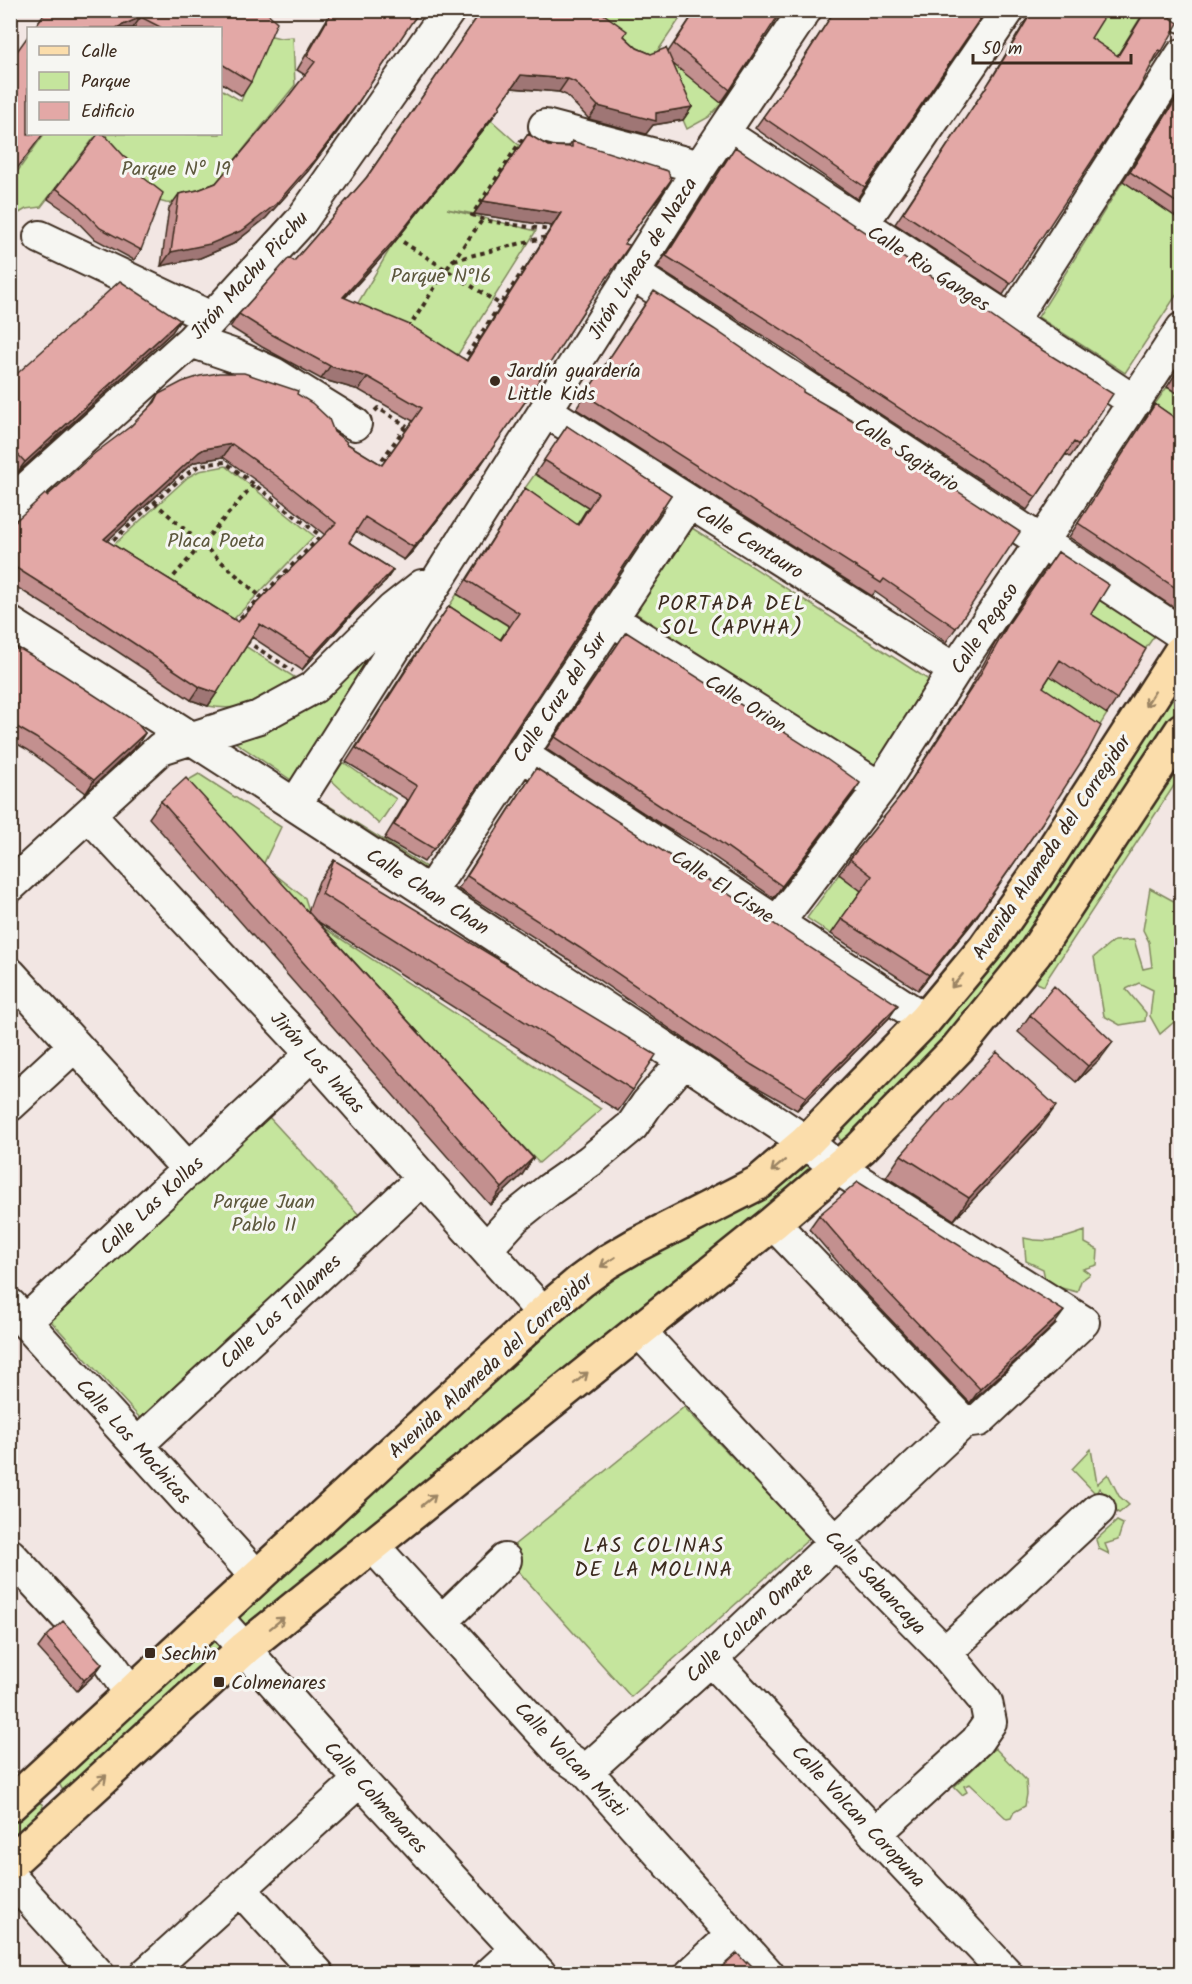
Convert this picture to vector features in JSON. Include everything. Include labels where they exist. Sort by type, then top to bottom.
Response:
[{"type":"main road","name":"Avenida Alameda del Corregidor","points":[[10,1805],[543,1313],[581,1281],[636,1245],[758,1183],[806,1142],[925,1020],[985,948],[1042,867],[1182,650]]},
{"type":"main road","points":[[10,1863],[245,1648],[773,1223],[861,1148],[958,1048],[1035,953],[1182,730]]},
{"type":"main road","points":[[36,1782],[65,1813]]},
{"type":"street","name":"Jirón Machu Picchu","points":[[10,504],[190,341],[301,220],[449,10]]},
{"type":"street","name":"Jirón Líneas de Nazca","points":[[296,805],[700,166],[805,10]]},
{"type":"street","points":[[862,224],[1008,10]]},
{"type":"street","points":[[1172,10],[1182,16]]},
{"type":"street","points":[[1011,322],[1182,55]]},
{"type":"street","points":[[533,133],[700,166]]},
{"type":"street","name":"Calle Rio Ganges","points":[[723,133],[1134,402]]},
{"type":"street","points":[[40,237],[211,318]]},
{"type":"street","name":"Calle Sagitario","points":[[632,273],[1182,634]]},
{"type":"street","name":"Calle Pegaso","points":[[778,922],[880,788],[955,670],[1182,329]]},
{"type":"street","points":[[190,341],[232,355],[274,374],[355,424]]},
{"type":"street","name":"Calle Centauro","points":[[546,411],[955,670]]},
{"type":"street","name":"Calle Cruz del Sur","points":[[430,892],[689,502]]},
{"type":"street","name":"Jirón Líneas de Nazca","points":[[10,886],[161,747],[259,717],[317,684],[393,609],[444,568]]},
{"type":"street","name":"Calle Orion","points":[[611,619],[880,788]]},
{"type":"street","name":"Calle Chan Chan","points":[[10,623],[192,737],[430,892],[806,1142],[839,1169],[1083,1322]]},
{"type":"street","name":"Calle El Cisne","points":[[521,754],[925,1020]]},
{"type":"street","name":"Jirón Los Inkas","points":[[89,815],[312,1054],[543,1313]]},
{"type":"street","points":[[10,974],[189,1170]]},
{"type":"street","points":[[10,1105],[75,1045]]},
{"type":"street","name":"Calle Las Kollas","points":[[18,1313],[189,1170],[312,1054]]},
{"type":"street","points":[[486,1249],[515,1217],[591,1161],[632,1126],[647,1104],[684,1061]]},
{"type":"street","name":"Calle Los Tallames","points":[[137,1445],[423,1178]]},
{"type":"street","points":[[773,1223],[963,1422]]},
{"type":"street","name":"Calle Los Mochicas","points":[[18,1313],[257,1578]]},
{"type":"street","name":"Calle Colcan Omate","points":[[586,1771],[711,1659],[963,1422],[979,1420],[1083,1322]]},
{"type":"street","name":"Calle Sabancaya","points":[[639,1331],[835,1541],[945,1653],[986,1702],[990,1722],[977,1741],[875,1834]]},
{"type":"street","points":[[945,1653],[1099,1509]]},
{"type":"street","name":"Calle Volcan Misti","points":[[372,1545],[564,1756],[586,1771],[768,1974]]},
{"type":"street","points":[[442,1620],[505,1560]]},
{"type":"street","points":[[12,1561],[108,1661],[131,1694]]},
{"type":"street","name":"Calle Colmenares","points":[[216,1617],[360,1780],[540,1974]]},
{"type":"street","name":"Calle Volcan Coropuna","points":[[711,1659],[1007,1974]]},
{"type":"street","points":[[146,1974],[360,1780]]},
{"type":"street","points":[[10,1877],[98,1974]]},
{"type":"street","points":[[240,1889],[318,1974]]},
{"type":"street","points":[[691,1974],[733,1935]]},
{"type":"street","points":[[490,1974],[516,1949]]},
{"type":"path","points":[[533,133],[472,215],[483,219],[551,229],[539,247]]},
{"type":"path","points":[[405,335],[446,270],[483,219]]},
{"type":"path","points":[[454,260],[546,237]]},
{"type":"path","points":[[403,242],[501,305]]},
{"type":"path","points":[[462,363],[533,256]]},
{"type":"path","points":[[355,424],[378,408],[416,432]]},
{"type":"path","points":[[373,473],[406,426]]},
{"type":"path","points":[[102,551],[181,478],[200,465],[225,462],[322,535],[229,629]]},
{"type":"path","points":[[163,588],[254,484]]},
{"type":"path","points":[[154,502],[261,597]]},
{"type":"path","points":[[238,635],[291,671],[317,684]]},
{"type":"green space","points":[[571,11],[685,11],[653,58]]},
{"type":"green space","points":[[1076,11],[1134,11],[1142,15],[1126,41],[1154,62],[1138,87],[1084,49]]},
{"type":"green space","name":"Parque Nº 19","points":[[268,35],[280,38],[293,37],[295,85],[214,186],[181,204],[155,200],[146,194],[94,138],[41,207],[26,209],[14,216],[11,214],[10,182],[43,135],[222,135],[222,90],[241,101]]},
{"type":"green space","points":[[665,57],[722,103],[709,117],[687,129],[657,61]]},
{"type":"green space","name":"Parque N°16","points":[[410,115],[464,154],[491,120],[520,146],[474,214],[447,209],[536,231],[457,356],[358,303],[391,247],[451,171],[396,133]]},
{"type":"green space","points":[[1123,181],[1181,220],[1181,288],[1125,373],[1038,317]]},
{"type":"green space","points":[[1167,387],[1181,396],[1181,444],[1145,418]]},
{"type":"green space","name":"Placa Poeta","points":[[226,466],[314,536],[230,623],[107,551],[188,477],[199,471]]},
{"type":"green space","points":[[535,474],[588,507],[568,539],[515,502]]},
{"type":"green space","points":[[689,526],[932,682],[877,769],[634,612]]},
{"type":"green space","points":[[457,594],[510,627],[491,654],[440,620]]},
{"type":"green space","points":[[1100,598],[1155,635],[1135,664],[1080,629]]},
{"type":"green space","points":[[413,603],[297,784],[235,742],[286,717]]},
{"type":"green space","points":[[245,646],[294,677],[277,693],[255,703],[231,708],[208,706]]},
{"type":"green space","points":[[1181,671],[1181,712],[1034,938],[965,1025],[849,1143],[841,1141],[837,1135],[838,1127]]},
{"type":"green space","points":[[1050,675],[1107,714],[1090,741],[1033,703]]},
{"type":"green space","points":[[1181,753],[1181,775],[1044,986],[1037,983],[1035,972]]},
{"type":"green space","points":[[343,762],[396,799],[379,824],[331,780]]},
{"type":"green space","points":[[199,774],[281,827],[263,865],[305,898],[312,920],[601,1109],[539,1163],[346,960],[185,782]]},
{"type":"green space","points":[[326,804],[426,867],[422,875],[321,810]]},
{"type":"green space","points":[[839,874],[862,891],[831,934],[807,918]]},
{"type":"green space","points":[[1150,888],[1181,905],[1181,1016],[1160,1034],[1150,1016],[1153,990],[1139,983],[1126,989],[1146,1013],[1145,1021],[1120,1025],[1104,1016],[1094,957],[1114,941],[1134,940],[1143,969],[1152,967],[1149,942],[1143,930]]},
{"type":"green space","name":"Parque Juan Pablo II","points":[[268,1116],[360,1216],[140,1418],[49,1319]]},
{"type":"green space","points":[[802,1158],[817,1168],[256,1626],[244,1627],[238,1620],[236,1613],[573,1299]]},
{"type":"green space","points":[[1085,1231],[1085,1243],[1098,1250],[1097,1265],[1083,1269],[1090,1274],[1081,1281],[1077,1292],[1046,1284],[1043,1269],[1026,1261],[1024,1238],[1040,1241],[1055,1240]]},
{"type":"green space","points":[[684,1407],[810,1538],[631,1697],[503,1554]]},
{"type":"green space","points":[[1091,1449],[1097,1484],[1108,1474],[1119,1496],[1129,1505],[1119,1513],[1110,1508],[1107,1497],[1099,1488],[1096,1494],[1072,1469]]},
{"type":"green space","points":[[1117,1521],[1123,1524],[1118,1540],[1105,1544],[1109,1554],[1099,1549],[1096,1540]]},
{"type":"green space","points":[[215,1635],[226,1648],[69,1791],[62,1789],[57,1779]]},
{"type":"green space","points":[[995,1748],[1026,1780],[1025,1806],[1007,1819],[970,1784],[964,1786],[967,1792],[962,1795],[954,1787]]},
{"type":"green space","points":[[36,1801],[42,1804],[45,1813],[11,1850],[11,1818]]},
{"type":"building","points":[[47,10],[264,10],[277,22],[251,82],[222,64],[222,27],[160,27],[141,17],[118,27],[35,27]]},
{"type":"building","points":[[333,10],[420,10],[355,107],[317,157],[276,204],[243,230],[210,244],[171,252],[179,194],[216,183],[285,101],[315,62],[307,56]]},
{"type":"building","points":[[482,10],[598,10],[627,31],[624,36],[637,48],[651,54],[666,48],[692,107],[656,113],[656,121],[598,106],[575,82],[568,79],[521,75],[500,107],[398,236],[343,297],[410,325],[467,361],[561,213],[483,201],[528,134],[548,146],[572,147],[572,141],[668,171],[671,180],[624,244],[630,245],[586,307],[527,399],[489,453],[422,538],[413,547],[365,517],[349,542],[393,570],[311,657],[260,624],[217,693],[200,687],[10,564],[10,526],[45,494],[47,496],[95,453],[131,426],[155,402],[159,394],[200,376],[244,373],[298,391],[297,394],[312,403],[329,419],[334,432],[346,443],[382,465],[422,408],[368,377],[330,366],[239,314],[289,258],[294,261],[367,177]],"holes":[[[232,444],[336,523],[238,622],[104,539],[204,449]]]},
{"type":"building","points":[[696,10],[782,10],[730,90],[674,44]]},
{"type":"building","points":[[835,10],[986,10],[865,187],[763,117]]},
{"type":"building","points":[[1033,10],[1100,10],[1106,14],[1091,38],[1118,56],[1146,10],[1159,10],[1178,23],[1162,51],[1159,50],[1138,91],[1011,284],[903,213],[994,75]]},
{"type":"building","points":[[27,37],[27,135],[42,135],[10,178],[10,61]]},
{"type":"building","points":[[1182,90],[1182,206],[1130,172]]},
{"type":"building","points":[[97,135],[105,135],[144,178],[163,193],[141,250],[100,228],[77,204],[56,188]]},
{"type":"building","points":[[735,147],[1021,337],[1113,394],[1079,445],[1074,442],[1036,497],[825,360],[805,344],[666,256]]},
{"type":"building","points":[[120,281],[180,320],[25,462],[10,446],[10,380]]},
{"type":"building","points":[[654,291],[714,329],[803,392],[859,424],[899,453],[1020,532],[956,628],[884,579],[881,583],[585,395]]},
{"type":"building","points":[[1182,365],[1182,376],[1176,373]]},
{"type":"building","points":[[1155,404],[1182,423],[1182,592],[1078,523]]},
{"type":"building","points":[[567,426],[671,495],[434,849],[394,825],[417,786],[356,748],[449,606],[501,640],[519,613],[467,580],[525,488],[578,525],[598,493],[544,460]]},
{"type":"building","points":[[1058,552],[1109,585],[1091,614],[1146,649],[1117,699],[1060,660],[1043,687],[1101,726],[1088,751],[1042,823],[983,907],[929,975],[841,919],[872,876],[850,859],[901,796],[978,678],[1009,623]]},
{"type":"building","points":[[626,632],[825,758],[860,783],[782,886],[707,833],[674,815],[555,737]]},
{"type":"building","points":[[10,648],[22,650],[62,674],[136,722],[145,733],[94,780],[36,738],[10,723]]},
{"type":"building","points":[[536,768],[898,1005],[806,1097],[752,1065],[580,948],[467,876]]},
{"type":"building","points":[[186,778],[533,1158],[502,1188],[161,801]]},
{"type":"building","points":[[334,860],[656,1055],[633,1090],[322,894]]},
{"type":"building","points":[[1054,986],[1113,1042],[1088,1066],[1030,1015]]},
{"type":"building","points":[[997,1052],[1056,1106],[969,1198],[901,1155],[950,1099],[952,1100]]},
{"type":"building","points":[[858,1182],[1064,1311],[980,1389],[866,1269],[819,1215]]},
{"type":"building","points":[[63,1621],[102,1664],[84,1680],[46,1637]]},
{"type":"building","points":[[737,1953],[760,1974],[714,1974]]},
{"type":"place","name":"Jardín guardería Little Kids","points":[[495,381]]},
{"type":"place","name":"Sechin","points":[[150,1653]]},
{"type":"place","name":"Colmenares","points":[[219,1682]]},
{"type":"district","name":"PORTADA DEL SOL (APVHA)","points":[[732,615]]},
{"type":"district","name":"LAS COLINAS DE LA MOLINA","points":[[654,1557]]}]
